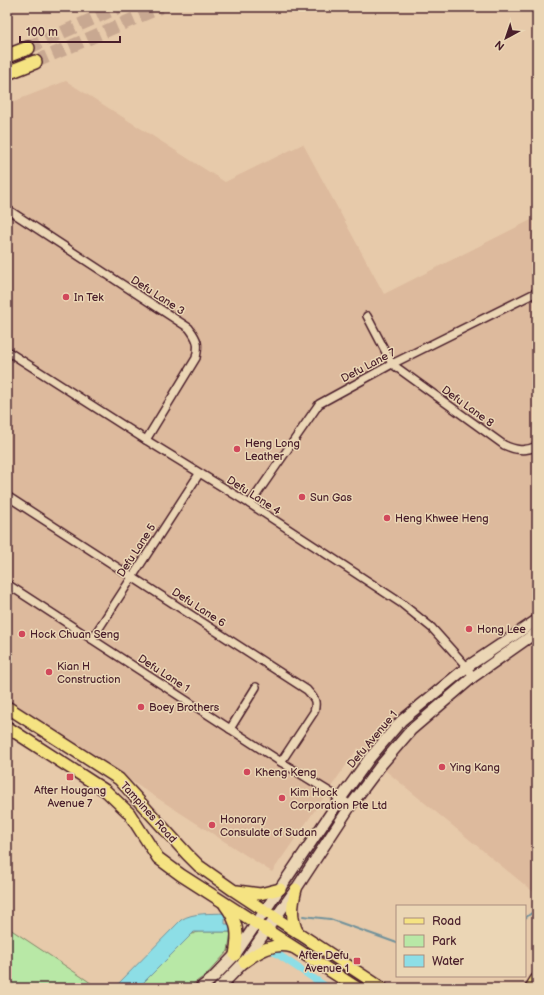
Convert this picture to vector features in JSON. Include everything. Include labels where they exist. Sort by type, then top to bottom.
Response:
[{"type":"highway","points":[[7,56],[28,48]]},
{"type":"highway","points":[[7,73],[35,62]]},
{"type":"highway","points":[[532,988],[537,980]]},
{"type":"main road","name":"Defu Avenue 1","points":[[265,911],[341,798],[369,760],[401,721],[467,667],[537,620]]},
{"type":"main road","points":[[200,988],[240,958],[267,930],[296,889],[351,805],[381,765],[411,730],[473,677],[537,632]]},
{"type":"main road","name":"Tampines Road","points":[[7,707],[119,779],[199,866],[232,890],[382,988]]},
{"type":"main road","name":"Tampines Road","points":[[7,727],[106,791],[129,814],[158,858],[181,875],[297,948],[357,988]]},
{"type":"main road","points":[[232,890],[260,894],[280,889]]},
{"type":"main road","points":[[296,889],[292,911],[294,925],[298,934]]},
{"type":"main road","points":[[222,900],[230,912],[238,930],[240,958]]},
{"type":"main road","points":[[219,988],[240,958],[257,923],[265,911]]},
{"type":"main road","points":[[240,958],[273,946],[283,945],[297,948]]},
{"type":"street","name":"Defu Lane 3","points":[[7,209],[189,328],[195,336],[199,347],[196,358],[146,440]]},
{"type":"street","name":"Defu Lane 7","points":[[250,504],[319,404],[392,364],[537,292]]},
{"type":"street","points":[[367,316],[392,364]]},
{"type":"street","name":"Defu Lane 4","points":[[7,351],[199,474],[250,504],[401,603],[432,628],[467,667],[473,677]]},
{"type":"street","name":"Defu Lane 8","points":[[392,364],[504,445],[521,450],[531,450],[537,446]]},
{"type":"street","name":"Defu Lane 5","points":[[92,639],[199,474]]},
{"type":"street","name":"Defu Lane 6","points":[[7,496],[308,690],[314,698],[316,705],[314,712],[281,762]]},
{"type":"street","name":"Defu Lane 1","points":[[7,584],[281,762],[351,805]]},
{"type":"street","points":[[230,729],[256,688]]},
{"type":"shaded area","points":[[66,81],[225,182],[303,144],[384,294],[537,217],[537,895],[358,748],[272,872],[7,701],[7,104]]},
{"type":"green space","points":[[7,927],[88,981],[97,988],[7,988]]},
{"type":"green space","points":[[198,932],[231,932],[228,951],[206,975],[187,988],[138,988],[190,935]]},
{"type":"water","points":[[225,913],[225,924],[230,924],[231,932],[194,932],[138,988],[114,988],[181,920],[186,917],[197,915]]},
{"type":"waterway","points":[[526,917],[537,909]]},
{"type":"waterway","points":[[303,916],[330,919],[396,943]]},
{"type":"waterway","points":[[270,949],[328,988]]},
{"type":"tunnel","points":[[28,48],[119,7]]},
{"type":"tunnel","points":[[35,62],[161,7]]},
{"type":"place","name":"In Tek","points":[[66,297]]},
{"type":"place","name":"Heng Long Leather","points":[[237,449]]},
{"type":"place","name":"Sun Gas","points":[[302,497]]},
{"type":"place","name":"Heng Khwee Heng","points":[[387,518]]},
{"type":"place","name":"Hong Lee","points":[[469,629]]},
{"type":"place","name":"Hock Chuan Seng","points":[[22,634]]},
{"type":"place","name":"Kian H Construction","points":[[49,672]]},
{"type":"place","name":"Boey Brothers","points":[[141,707]]},
{"type":"place","name":"Ying Kang","points":[[442,767]]},
{"type":"place","name":"Kheng Keng","points":[[247,772]]},
{"type":"place","name":"After Hougang Avenue 7","points":[[70,777]]},
{"type":"place","name":"Kim Hock Corporation Pte Ltd","points":[[282,798]]},
{"type":"place","name":"Honorary Consulate of Sudan","points":[[212,825]]},
{"type":"place","name":"After Defu Avenue 1","points":[[357,961]]}]
